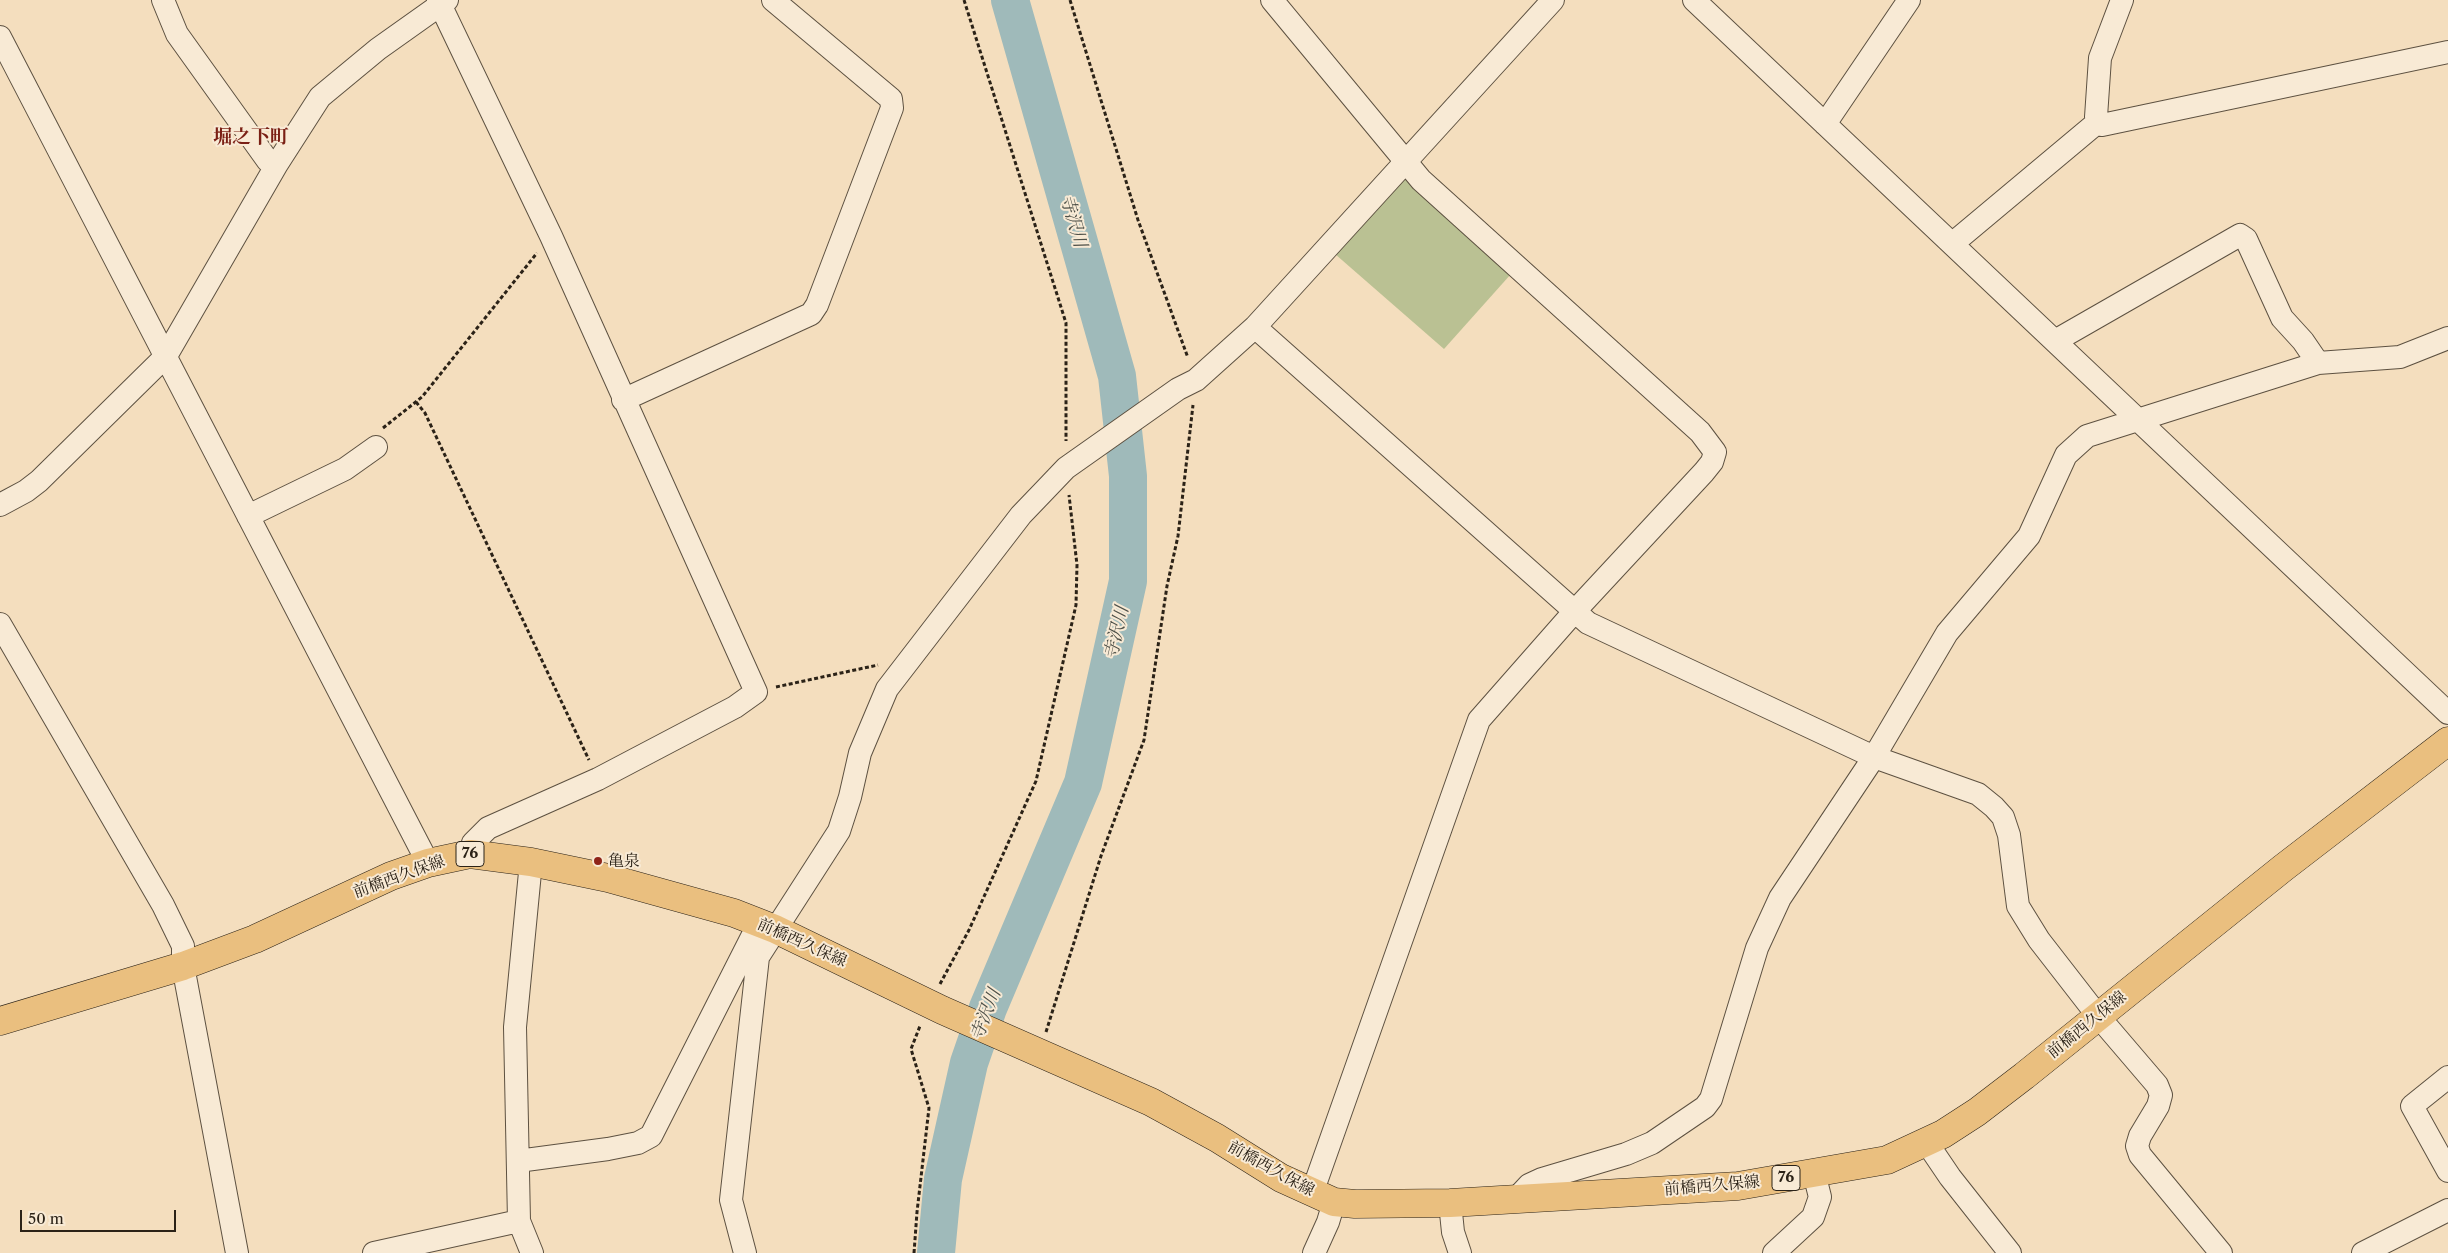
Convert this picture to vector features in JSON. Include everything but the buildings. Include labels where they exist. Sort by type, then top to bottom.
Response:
[{"type":"main road","name":"前橋西久保線","points":[[1030,1048],[1151,1102],[1217,1138],[1281,1178],[1323,1197],[1355,1204],[1515,1200],[1738,1186],[1887,1160],[1927,1143],[1977,1112],[2283,868],[2448,741]]},
{"type":"main road","name":"前橋西久保線","points":[[0,1021],[184,966],[255,939],[358,890],[428,863],[470,854],[531,862],[608,878],[734,913],[767,926],[936,1007]]},
{"type":"main road","name":"76","points":[[936,1007],[1030,1048]]},
{"type":"street","points":[[163,0],[177,34],[268,161],[277,164]]},
{"type":"street","points":[[623,400],[810,314],[817,305],[892,108],[891,99],[773,0]]},
{"type":"street","points":[[1272,0],[1421,180],[1700,432],[1715,452],[1712,462],[1704,472],[1574,612],[1479,720],[1323,1197],[1328,1222],[1314,1253]]},
{"type":"street","points":[[518,1161],[608,1149],[638,1143],[651,1136],[767,926],[839,831],[850,797],[860,753],[887,689],[901,668],[1021,515],[1066,468],[1187,384],[1255,327],[1553,0]]},
{"type":"street","points":[[1694,0],[2448,713]]},
{"type":"street","points":[[1825,124],[1909,0]]},
{"type":"street","points":[[2122,0],[2100,58],[2096,117],[2102,125],[2448,52]]},
{"type":"street","points":[[0,505],[26,491],[39,481],[166,356],[277,164],[320,96],[441,1],[551,236],[623,400],[756,692],[735,707],[598,779],[488,828],[472,843],[470,854]]},
{"type":"street","points":[[0,37],[428,863]]},
{"type":"street","points":[[1952,244],[2099,121]]},
{"type":"street","points":[[2055,341],[2240,235],[2246,239],[2282,318],[2318,363]]},
{"type":"street","points":[[1255,327],[1588,623],[1874,757],[1978,794],[2003,817],[2009,835],[2018,906],[2039,940],[2098,1016],[2157,1085],[2161,1095],[2158,1106],[2140,1136],[2137,1146],[2140,1155],[2221,1253]]},
{"type":"street","points":[[1515,1200],[1529,1185],[1542,1179],[1626,1154],[1652,1143],[1692,1118],[1705,1107],[1711,1098],[1757,948],[1772,912],[1874,757],[1948,633],[2028,536],[2066,456],[2087,436],[2318,363],[2400,356],[2448,338]]},
{"type":"street","points":[[248,516],[345,469],[377,439]]},
{"type":"street","points":[[0,624],[164,905],[183,946],[184,966],[236,1253]]},
{"type":"street","points":[[531,862],[515,1028],[519,1221],[532,1253]]},
{"type":"street","points":[[745,1253],[731,1200],[758,957],[767,926]]},
{"type":"street","points":[[2448,1077],[2412,1106],[2448,1171]]},
{"type":"street","points":[[1927,1143],[1950,1177],[2010,1253]]},
{"type":"street","points":[[1774,1253],[1813,1217],[1820,1197],[1814,1174]]},
{"type":"street","points":[[1450,1203],[1454,1232],[1460,1253]]},
{"type":"street","points":[[2364,1253],[2448,1210]]},
{"type":"street","points":[[374,1253],[519,1221]]},
{"type":"path","points":[[1030,1048],[1144,740],[1167,586],[1178,536],[1187,384],[1070,0]]},
{"type":"path","points":[[377,439],[416,402],[551,236]]},
{"type":"path","points":[[416,402],[425,413],[598,779]]},
{"type":"path","points":[[756,692],[876,665],[901,668]]},
{"type":"path","points":[[914,1253],[916,1212],[929,1108],[911,1050],[936,1007]]},
{"type":"green space","points":[[1399,180],[1413,183],[1511,274],[1444,349],[1335,254]]},
{"type":"waterway","name":"寺沢川","points":[[936,1253],[943,1179],[969,1063],[988,1008],[1083,783],[1128,581],[1128,476],[1117,376],[1010,0]]},
{"type":"place","name":"亀泉","points":[[598,861]]},
{"type":"district","name":"堀之下町","points":[[251,138]]}]
